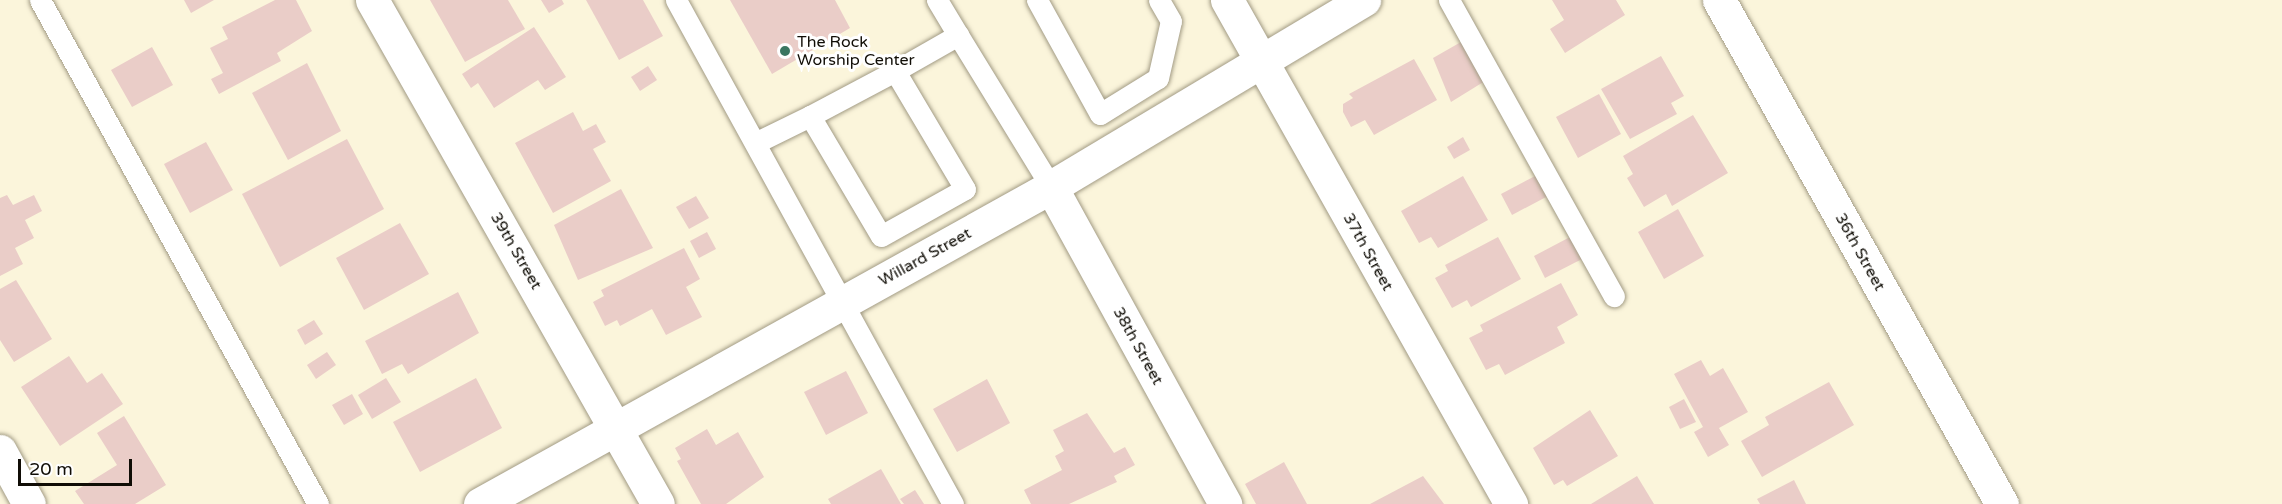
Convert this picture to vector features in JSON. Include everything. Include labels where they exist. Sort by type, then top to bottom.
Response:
[{"type":"street","name":"39th Street","points":[[372,0],[616,426],[658,504]]},
{"type":"street","name":"37th Street","points":[[1227,0],[1511,504]]},
{"type":"street","name":"Willard Street","points":[[480,504],[616,426],[1051,187],[1260,60],[1364,0]]},
{"type":"street","name":"36th Street","points":[[1719,0],[2002,504]]},
{"type":"street","name":"38th Street","points":[[1051,187],[1225,504]]},
{"type":"street","points":[[0,451],[29,504]]},
{"type":"lane","points":[[40,0],[318,504]]},
{"type":"lane","points":[[676,0],[953,504]]},
{"type":"lane","points":[[938,0],[1051,187]]},
{"type":"lane","points":[[1037,0],[1100,114],[1158,78],[1171,21],[1159,0]]},
{"type":"lane","points":[[1449,0],[1614,296]]},
{"type":"lane","points":[[755,142],[810,116],[958,35]]},
{"type":"lane","points":[[810,116],[881,236],[965,189],[895,71]]},
{"type":"building","points":[[184,0],[214,0],[191,13]]},
{"type":"building","points":[[275,0],[296,0],[312,31],[277,53],[281,61],[219,94],[211,79],[223,73],[210,48],[228,39],[222,27]]},
{"type":"building","points":[[430,0],[508,0],[525,29],[465,62]]},
{"type":"building","points":[[541,0],[562,0],[564,4],[549,13]]},
{"type":"building","points":[[586,0],[643,0],[663,36],[619,60]]},
{"type":"building","name":"The Rock Worship Center","points":[[730,0],[835,0],[850,28],[772,74]]},
{"type":"building","points":[[1552,0],[1616,0],[1625,15],[1565,53],[1550,29],[1564,20]]},
{"type":"building","points":[[534,27],[566,77],[545,90],[538,80],[494,108],[478,83],[471,88],[462,74]]},
{"type":"building","points":[[1461,42],[1485,81],[1451,102],[1433,58]]},
{"type":"building","points":[[152,47],[173,85],[132,107],[111,70]]},
{"type":"building","points":[[1661,56],[1684,96],[1671,103],[1677,114],[1630,139],[1601,89]]},
{"type":"building","points":[[1414,59],[1437,100],[1374,135],[1365,120],[1351,127],[1343,112],[1343,104],[1353,98],[1349,94]]},
{"type":"building","points":[[307,63],[341,131],[288,160],[252,93]]},
{"type":"building","points":[[648,66],[657,80],[640,91],[631,77]]},
{"type":"building","points":[[1599,94],[1621,134],[1578,158],[1556,117]]},
{"type":"building","points":[[573,112],[583,131],[596,124],[606,142],[593,149],[611,181],[553,213],[515,143]]},
{"type":"building","points":[[1693,115],[1728,173],[1672,206],[1666,194],[1644,207],[1627,178],[1633,174],[1623,156]]},
{"type":"building","points":[[1463,137],[1470,150],[1454,159],[1447,147]]},
{"type":"building","points":[[347,139],[384,209],[280,267],[242,194]]},
{"type":"building","points":[[206,142],[233,190],[190,213],[164,164]]},
{"type":"building","points":[[1537,175],[1548,196],[1512,215],[1501,194]]},
{"type":"building","points":[[1463,176],[1488,220],[1438,248],[1431,237],[1419,243],[1401,211]]},
{"type":"building","points":[[621,189],[653,248],[578,280],[554,225]]},
{"type":"building","points":[[7,195],[13,205],[34,195],[42,211],[25,220],[34,238],[15,248],[23,264],[0,276],[0,198]]},
{"type":"building","points":[[696,196],[709,218],[689,229],[676,207]]},
{"type":"building","points":[[1678,209],[1704,256],[1664,279],[1638,232]]},
{"type":"building","points":[[400,223],[429,274],[364,310],[336,258]]},
{"type":"building","points":[[707,232],[716,249],[699,258],[690,241]]},
{"type":"building","points":[[1498,237],[1521,279],[1471,307],[1467,300],[1452,308],[1435,278],[1448,271],[1445,265]]},
{"type":"building","points":[[1570,237],[1582,259],[1545,278],[1534,256]]},
{"type":"building","points":[[684,248],[700,279],[686,287],[702,317],[666,335],[652,309],[620,326],[617,320],[605,326],[593,302],[604,296],[601,290]]},
{"type":"building","points":[[16,280],[52,339],[14,362],[0,340],[0,289]]},
{"type":"building","points":[[1561,283],[1578,315],[1557,327],[1565,343],[1505,375],[1499,364],[1486,370],[1469,338],[1483,331],[1480,325]]},
{"type":"building","points":[[458,292],[479,333],[408,374],[402,364],[382,374],[365,341]]},
{"type":"building","points":[[314,320],[323,334],[305,345],[297,330]]},
{"type":"building","points":[[327,352],[336,365],[316,379],[307,365]]},
{"type":"building","points":[[69,356],[87,383],[102,373],[123,404],[60,446],[21,387]]},
{"type":"building","points":[[1701,360],[1710,376],[1723,368],[1748,412],[1719,428],[1729,445],[1708,457],[1694,432],[1703,427],[1674,374]]},
{"type":"building","points":[[846,371],[868,413],[826,435],[804,392]]},
{"type":"building","points":[[386,378],[401,402],[372,419],[358,395]]},
{"type":"building","points":[[476,378],[502,428],[420,472],[393,422]]},
{"type":"building","points":[[987,379],[1010,423],[957,452],[933,409]]},
{"type":"building","points":[[1829,382],[1854,425],[1762,477],[1741,441],[1769,425],[1765,417]]},
{"type":"building","points":[[352,394],[363,414],[344,425],[332,405]]},
{"type":"building","points":[[1684,399],[1696,422],[1680,429],[1669,407]]},
{"type":"building","points":[[1590,410],[1618,456],[1567,486],[1563,480],[1554,485],[1533,448]]},
{"type":"building","points":[[1087,413],[1114,453],[1125,447],[1135,465],[1114,476],[1117,482],[1069,504],[1031,504],[1024,490],[1062,470],[1055,456],[1064,451],[1053,430]]},
{"type":"building","points":[[124,416],[166,485],[135,504],[84,504],[75,491],[117,465],[97,433]]},
{"type":"building","points":[[707,429],[716,445],[738,432],[764,477],[726,504],[701,504],[677,461],[681,459],[675,448]]},
{"type":"building","points":[[1284,462],[1307,504],[1256,504],[1245,484]]},
{"type":"building","points":[[881,469],[901,504],[831,504],[828,499]]},
{"type":"building","points":[[1423,476],[1444,504],[1370,504]]},
{"type":"building","points":[[1637,476],[1654,504],[1591,504]]},
{"type":"building","points":[[1794,480],[1806,504],[1760,504],[1757,499]]},
{"type":"building","points":[[915,490],[924,504],[904,504],[900,499]]},
{"type":"place","name":"The Rock Worship Center","points":[[785,51]]}]
